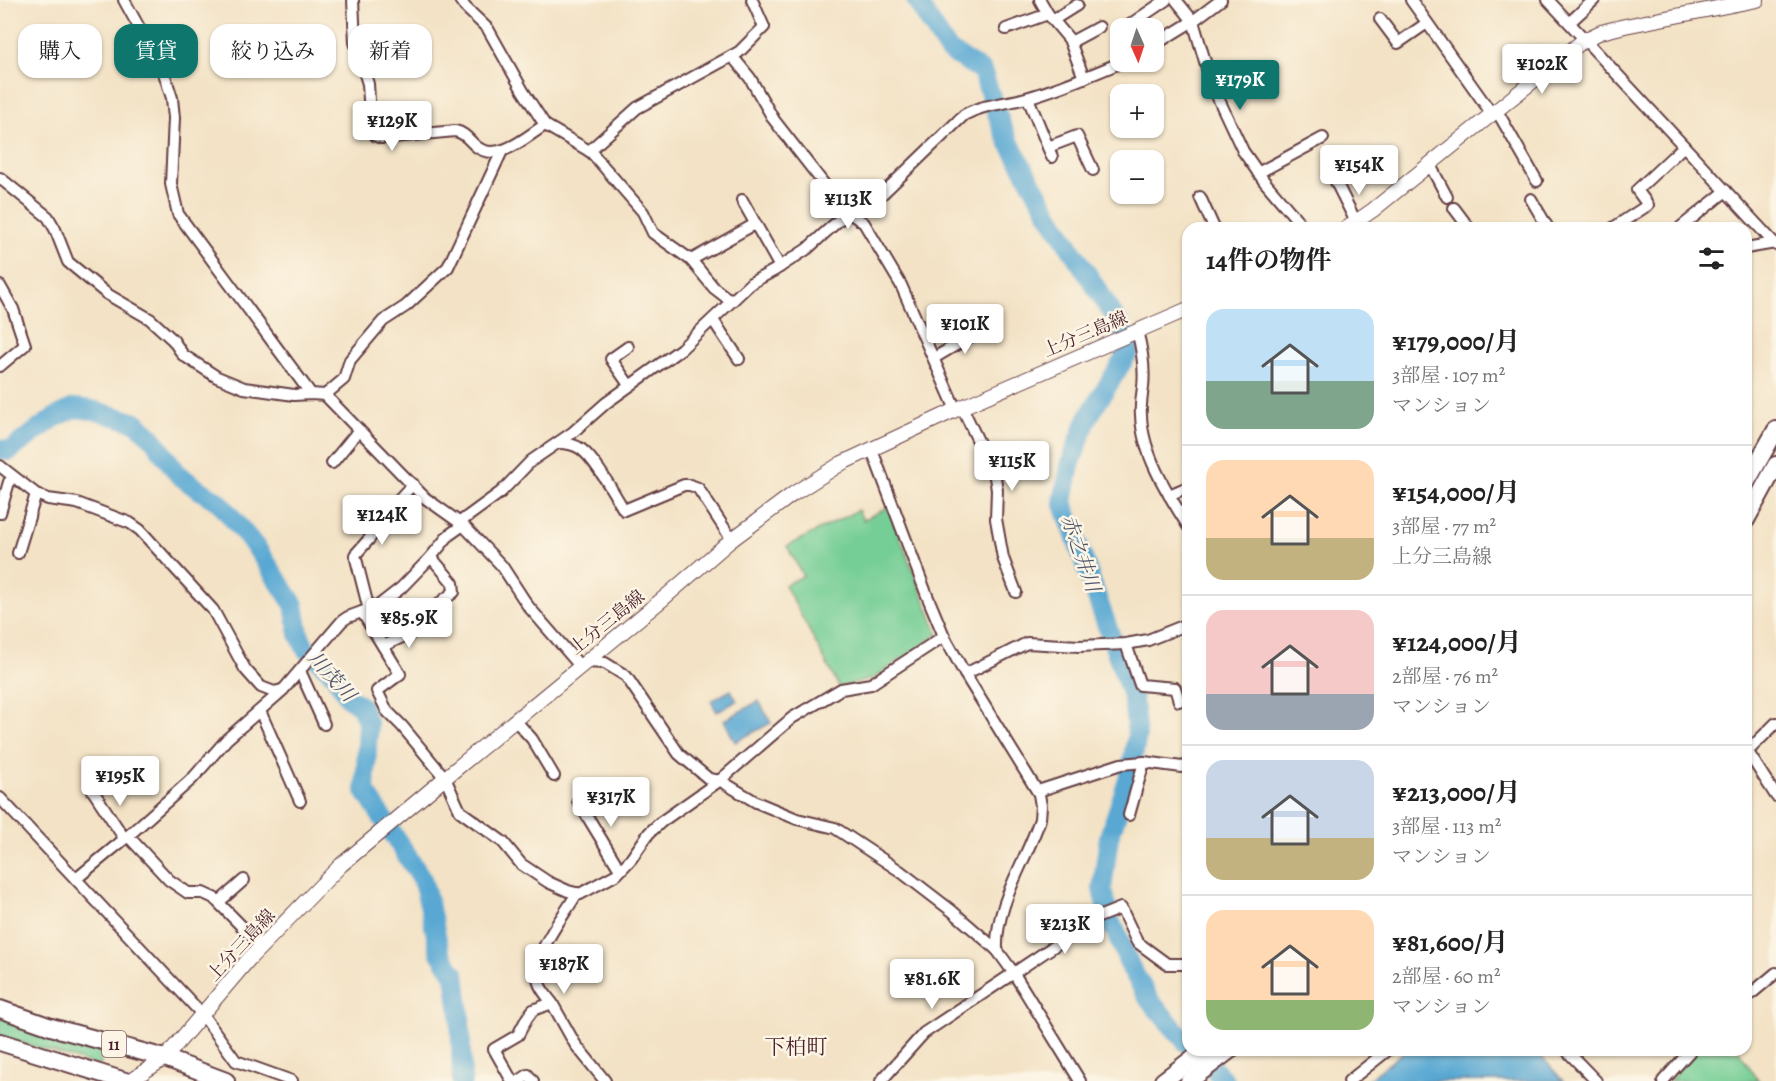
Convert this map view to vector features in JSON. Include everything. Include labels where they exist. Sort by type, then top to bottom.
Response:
[{"type":"highway","points":[[1752,472],[1776,430]]},
{"type":"highway","points":[[1752,509],[1776,465]]},
{"type":"highway","name":"11","points":[[0,1009],[51,1027],[165,1058],[226,1081]]},
{"type":"highway","name":"11","points":[[0,1042],[125,1081]]},
{"type":"highway","points":[[1193,1072],[1201,1056]]},
{"type":"highway","points":[[1162,1081],[1193,1072],[1220,1056]]},
{"type":"main road","points":[[1356,222],[1584,40],[1625,26],[1757,0]]},
{"type":"main road","name":"上分三島線","points":[[130,1081],[165,1058],[262,946],[342,866],[386,827],[732,540],[817,477],[959,408],[1182,312]]},
{"type":"street","points":[[124,0],[164,73],[172,98],[174,118],[171,184],[178,214],[311,394]]},
{"type":"street","points":[[353,0],[355,42],[368,84],[373,134],[382,138],[455,131],[462,132],[483,149],[501,151]]},
{"type":"street","points":[[460,0],[488,29],[544,125],[589,151],[643,212],[653,232],[691,260],[714,288],[728,298],[734,299]]},
{"type":"street","points":[[589,151],[637,108],[739,52],[764,27],[752,0]]},
{"type":"street","points":[[1040,0],[1071,42],[1084,78]]},
{"type":"street","points":[[1140,18],[1166,0]]},
{"type":"street","points":[[1176,0],[1193,21],[1212,85],[1243,151],[1258,173],[1299,222]]},
{"type":"street","points":[[1164,39],[1221,0]]},
{"type":"street","points":[[1411,0],[1495,113],[1537,181]]},
{"type":"street","points":[[1548,0],[1775,244]]},
{"type":"street","points":[[1570,22],[1594,0]]},
{"type":"street","points":[[1006,29],[1051,17],[1077,5]]},
{"type":"street","points":[[1380,20],[1398,43],[1427,23]]},
{"type":"street","points":[[1071,42],[1099,27]]},
{"type":"street","points":[[732,56],[750,78],[774,120],[848,212],[864,223],[901,285],[934,358],[995,477],[996,519],[1003,558],[1016,592]]},
{"type":"street","points":[[76,879],[194,778],[226,739],[283,690],[342,621],[378,606],[401,588],[431,557],[448,535],[501,492],[531,460],[559,443],[629,386],[681,349],[752,283],[807,249],[848,212],[877,199],[964,115],[981,108],[1028,98],[1110,67]]},
{"type":"street","points":[[1028,98],[1050,152],[1077,136],[1093,170]]},
{"type":"street","points":[[325,395],[344,379],[350,360],[383,321],[406,306],[450,264],[501,151],[544,125]]},
{"type":"street","points":[[1258,173],[1323,138]]},
{"type":"street","points":[[1626,222],[1642,215],[1648,205],[1637,190],[1639,180],[1684,146]]},
{"type":"street","points":[[1430,165],[1447,197]]},
{"type":"street","points":[[0,178],[48,217],[68,262],[107,294],[150,319],[173,339],[183,355],[217,377],[244,388],[294,395],[325,395],[425,498],[462,523],[502,566],[528,606],[583,664],[605,663],[626,676],[679,754],[709,779],[719,781],[756,802],[797,819],[835,828],[900,871],[952,910],[997,950],[1080,1081]]},
{"type":"street","points":[[1336,182],[1351,222]]},
{"type":"street","points":[[1686,222],[1726,191]]},
{"type":"street","points":[[1200,197],[1211,222]]},
{"type":"street","points":[[1531,199],[1545,222]]},
{"type":"street","points":[[742,200],[780,267]]},
{"type":"street","points":[[1454,208],[1464,222]]},
{"type":"street","points":[[691,260],[755,224]]},
{"type":"street","points":[[1752,247],[1775,244]]},
{"type":"street","points":[[0,286],[13,309],[25,345],[0,366]]},
{"type":"street","points":[[713,320],[740,359]]},
{"type":"street","points":[[934,358],[972,341],[983,329]]},
{"type":"street","points":[[1137,331],[1143,366],[1140,415],[1143,435],[1158,473],[1182,516]]},
{"type":"street","points":[[628,347],[611,359],[629,386]]},
{"type":"street","points":[[332,463],[359,430]]},
{"type":"street","points":[[559,443],[569,443],[579,447],[588,455],[624,510],[684,485],[698,488],[732,540]]},
{"type":"street","points":[[872,450],[944,636],[1038,791],[1041,806],[1040,819],[1004,908],[996,935],[997,950]]},
{"type":"street","points":[[0,466],[9,482],[48,499],[77,503],[130,523],[140,530],[213,610],[245,669],[261,687],[274,692],[283,690]]},
{"type":"street","points":[[0,513],[9,482]]},
{"type":"street","points":[[413,484],[387,512],[355,555],[366,611],[382,646],[400,674],[377,691],[379,698],[387,711],[445,778],[460,811],[503,842],[521,864],[548,882],[580,894],[620,870],[631,859],[649,833],[661,822],[719,781],[806,708],[842,689],[871,684],[944,636]]},
{"type":"street","points":[[1169,495],[1182,490]]},
{"type":"street","points":[[18,553],[36,494]]},
{"type":"street","points":[[431,557],[453,583],[454,592],[441,602]]},
{"type":"street","points":[[965,674],[1027,643],[1079,646],[1126,644],[1148,640],[1182,626]]},
{"type":"street","points":[[382,646],[424,627]]},
{"type":"street","points":[[1126,644],[1140,685],[1175,688],[1179,701]]},
{"type":"street","points":[[300,671],[324,724]]},
{"type":"street","points":[[260,711],[300,801]]},
{"type":"street","points":[[515,720],[532,739],[554,776]]},
{"type":"street","points":[[1752,746],[1776,723]]},
{"type":"street","points":[[1752,759],[1776,796]]},
{"type":"street","points":[[1038,791],[1125,764],[1144,762],[1182,766]]},
{"type":"street","points":[[1129,815],[1144,762]]},
{"type":"street","points":[[93,791],[126,837],[169,880],[188,893],[203,893],[214,898],[262,946]]},
{"type":"street","points":[[0,798],[202,1014],[236,1061],[292,1081]]},
{"type":"street","points":[[578,801],[620,870]]},
{"type":"street","points":[[219,902],[244,880]]},
{"type":"street","points":[[577,893],[565,915],[548,936],[542,950],[538,968],[539,984],[575,1044],[605,1081]]},
{"type":"street","points":[[881,1081],[924,1033],[1013,972],[1104,915],[1116,910],[1122,908],[1137,942],[1155,957],[1167,964],[1182,964]]},
{"type":"street","points":[[1752,993],[1776,973]]},
{"type":"street","points":[[512,1081],[494,1049],[518,1035],[526,1017],[533,1010],[552,1003]]},
{"type":"street","points":[[1348,1081],[1380,1056]]},
{"type":"street","points":[[1572,1056],[1596,1081]]},
{"type":"street","points":[[1663,1081],[1686,1056]]},
{"type":"street","points":[[519,1081],[528,1075],[533,1081]]},
{"type":"green space","points":[[888,507],[938,634],[872,679],[839,687],[785,585],[803,576],[787,546],[858,510],[863,520]]},
{"type":"green space","points":[[0,1014],[51,1035],[96,1049],[101,1054],[101,1064],[97,1066],[0,1036]]},
{"type":"green space","points":[[1691,1056],[1742,1056],[1759,1081],[1669,1081]]},
{"type":"water","points":[[731,690],[737,701],[717,712],[711,701]]},
{"type":"water","points":[[759,701],[771,723],[735,742],[724,720]]},
{"type":"water","points":[[1398,1056],[1541,1056],[1563,1081],[1367,1081]]},
{"type":"waterway","name":"赤之井川","points":[[916,0],[948,50],[982,71],[1011,146],[1049,214],[1121,327],[1129,351],[1087,419],[1070,465],[1063,502],[1133,699],[1137,735],[1130,774],[1109,837],[1102,889],[1110,922],[1131,968],[1150,1001],[1182,1037]]},
{"type":"waterway","name":"川茂川","points":[[0,449],[9,451],[54,418],[74,408],[93,410],[137,423],[153,439],[178,474],[219,502],[258,550],[294,605],[299,634],[306,649],[334,674],[349,698],[361,706],[368,724],[365,791],[422,879],[440,953],[455,975],[460,1015],[462,1081]]},
{"type":"waterway","name":"赤之井川","points":[[1200,1056],[1225,1081]]},
{"type":"district","name":"下柏町","points":[[796,1047]]}]
